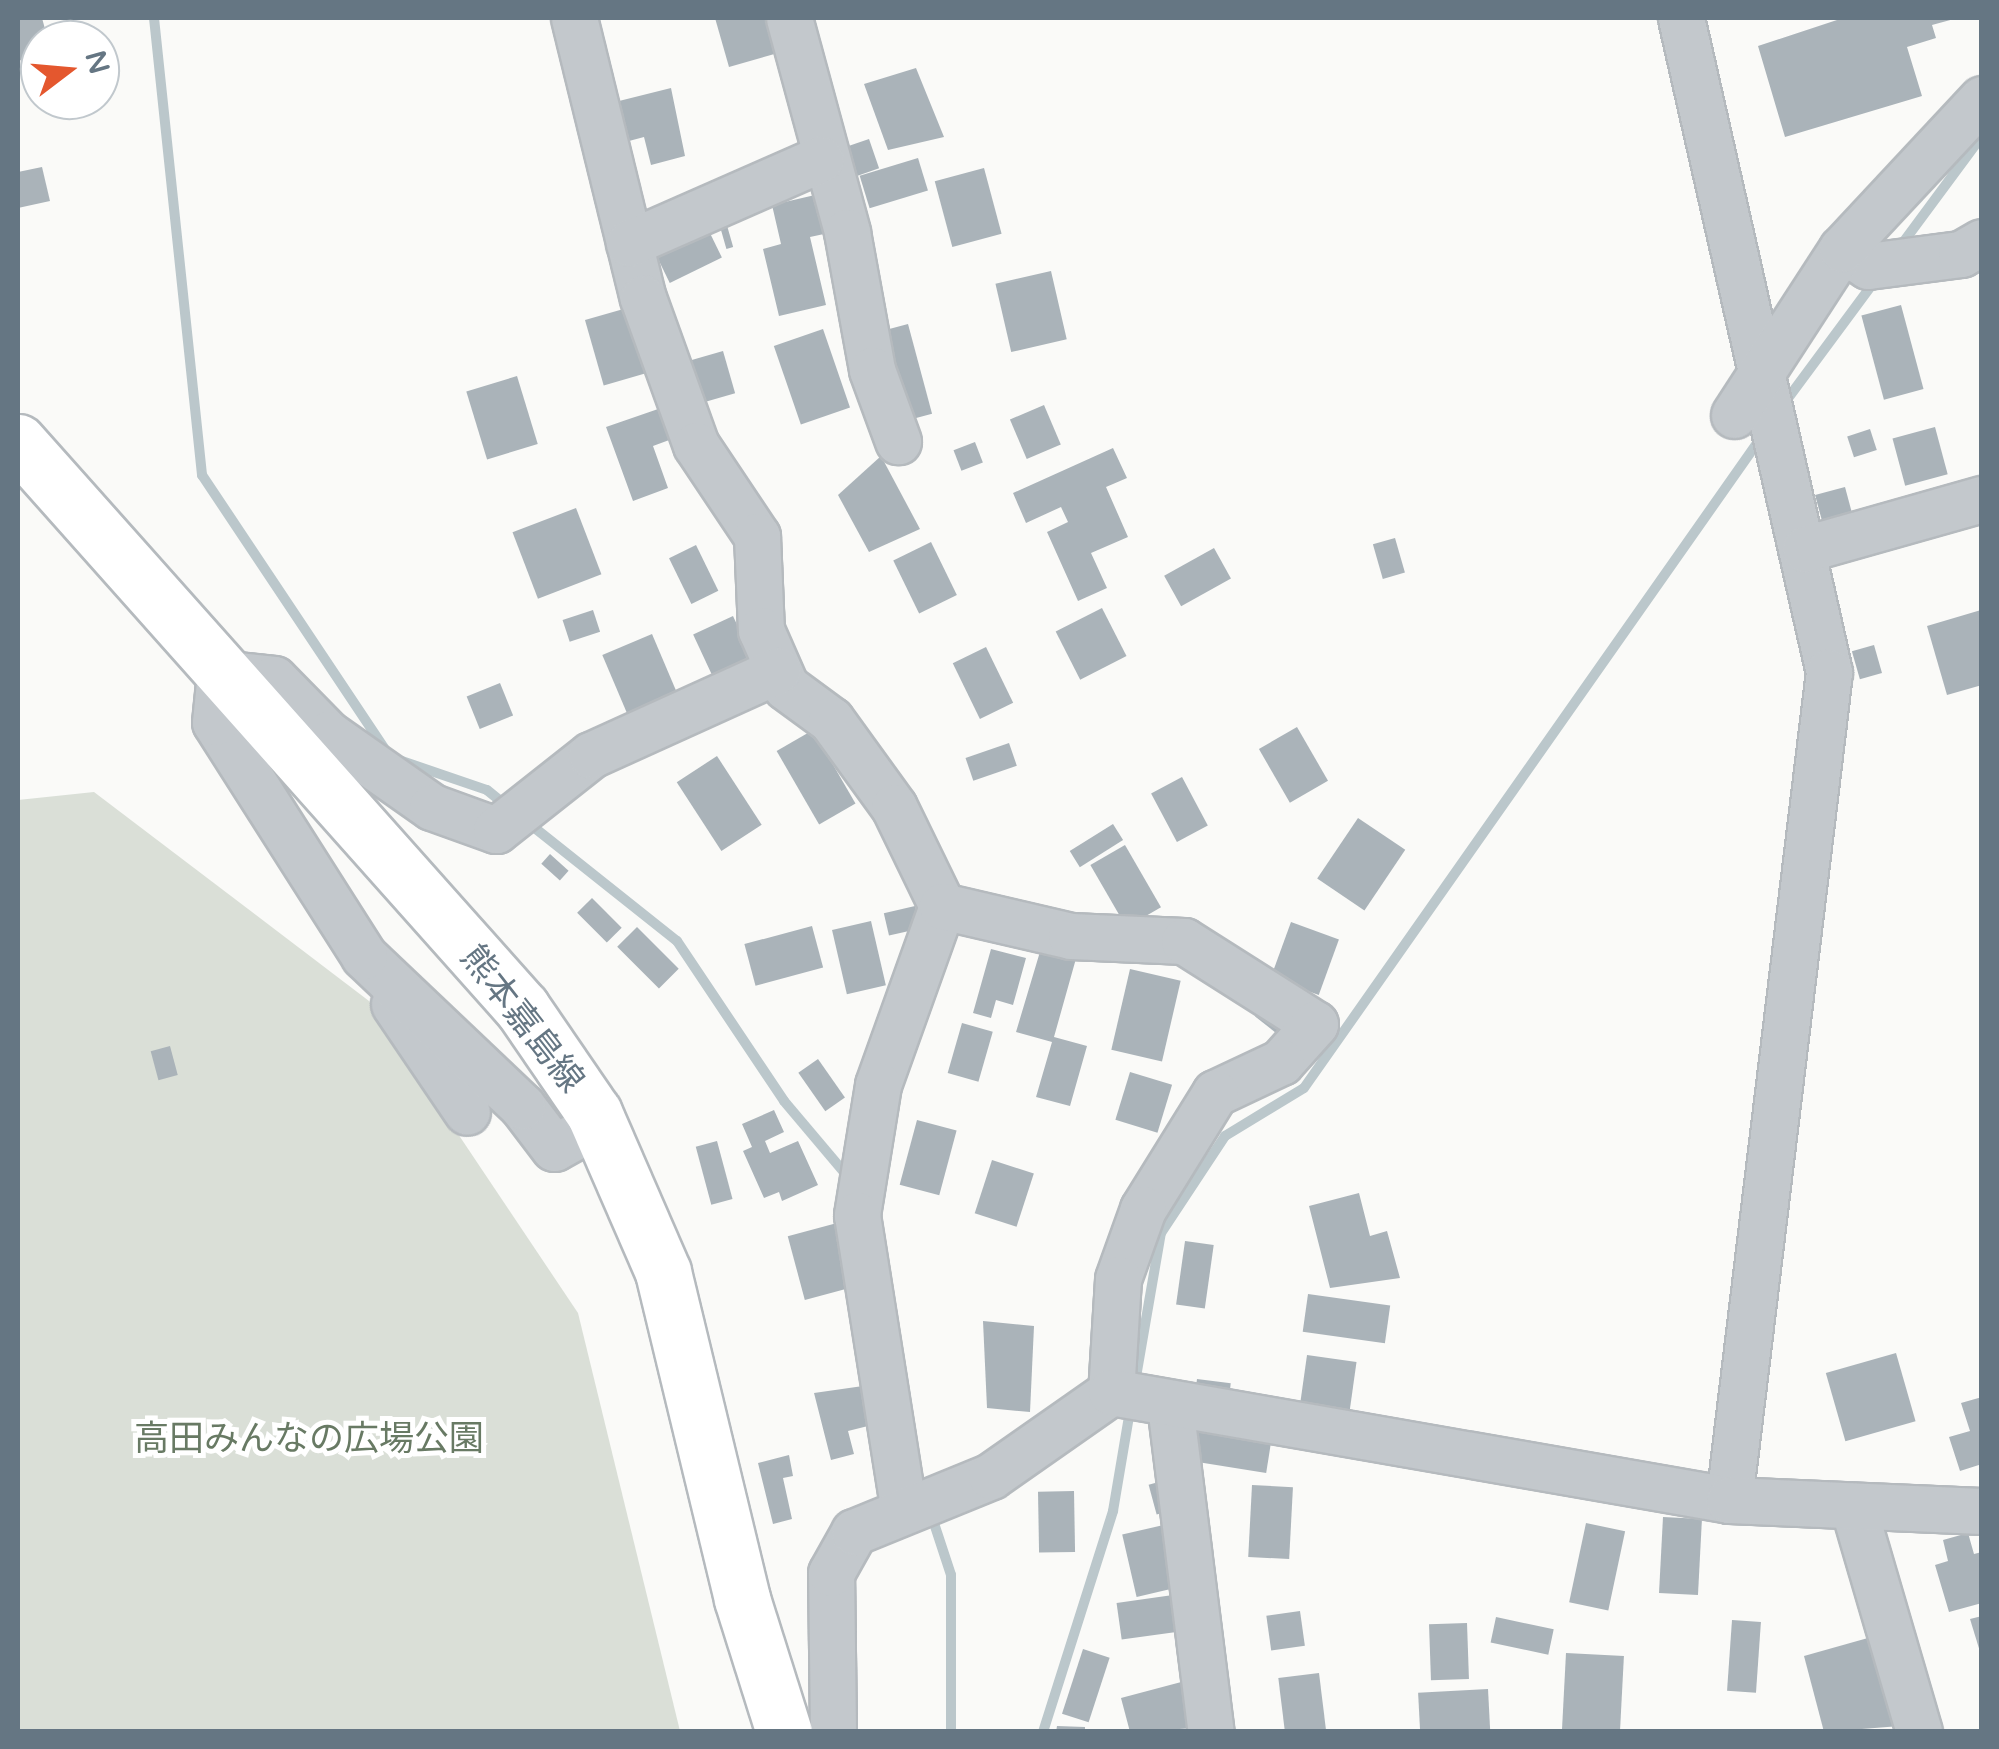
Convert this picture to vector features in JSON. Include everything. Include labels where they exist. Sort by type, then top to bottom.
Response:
[{"type":"main road","name":"熊本嘉島線","points":[[18,442],[522,1008],[599,1123],[663,1272],[742,1599],[784,1732]]},
{"type":"street","points":[[574,18],[629,242],[696,445],[757,536],[761,630],[786,687],[830,720],[894,807],[942,906],[878,1085],[857,1214],[903,1506]]},
{"type":"street","points":[[788,18],[820,159],[898,441]]},
{"type":"street","points":[[1681,18],[1746,398],[1806,549],[1829,672],[1729,1500]]},
{"type":"street","points":[[1746,398],[1842,249],[1982,98]]},
{"type":"street","points":[[629,242],[820,159]]},
{"type":"street","points":[[1842,249],[1868,266],[1960,254],[1982,242]]},
{"type":"street","points":[[1806,549],[1982,499]]},
{"type":"street","points":[[467,1112],[215,722],[220,672],[274,680],[328,734],[432,807],[496,830],[592,755],[778,670]]},
{"type":"street","points":[[942,906],[1071,936],[1184,941],[1315,1024],[1281,1062],[1215,1094],[1143,1209],[1118,1279],[1111,1392]]},
{"type":"street","points":[[364,956],[522,1106],[554,1148],[599,1123]]},
{"type":"street","points":[[832,1732],[831,1572],[854,1532],[903,1506],[991,1476],[1111,1392],[1729,1500],[1982,1511]]},
{"type":"street","points":[[1170,1404],[1210,1732]]},
{"type":"street","points":[[1853,1506],[1919,1732]]},
{"type":"green space","name":"高田みんなの広場公園","points":[[94,792],[369,1001],[578,1313],[680,1731],[18,1731],[18,800]]},
{"type":"building","points":[[18,18],[42,18],[20,20],[18,61]]},
{"type":"building","points":[[715,18],[768,18],[778,53],[729,67]]},
{"type":"building","points":[[1843,18],[1954,19],[1932,25],[1936,38],[1907,47],[1922,96],[1785,137],[1758,46]]},
{"type":"building","points":[[916,68],[944,137],[888,150],[864,84]]},
{"type":"building","points":[[671,88],[685,156],[651,165],[644,137],[629,141],[619,101]]},
{"type":"building","points":[[869,139],[879,168],[850,178],[840,149]]},
{"type":"building","points":[[918,158],[928,191],[870,208],[860,176]]},
{"type":"building","points":[[42,167],[50,201],[18,208],[18,172]]},
{"type":"building","points":[[984,168],[1002,234],[952,247],[935,181]]},
{"type":"building","points":[[815,195],[824,234],[810,237],[826,305],[779,316],[763,249],[781,244],[772,205]]},
{"type":"building","points":[[726,222],[733,247],[726,249],[719,224]]},
{"type":"building","points":[[707,227],[722,258],[670,283],[655,252]]},
{"type":"building","points":[[1051,271],[1067,339],[1011,352],[995,284]]},
{"type":"building","points":[[1901,305],[1924,389],[1884,400],[1861,316]]},
{"type":"building","points":[[634,306],[653,371],[604,385],[585,320]]},
{"type":"building","points":[[908,324],[932,414],[900,422],[876,333]]},
{"type":"building","points":[[823,329],[850,407],[801,424],[774,346]]},
{"type":"building","points":[[723,351],[735,393],[700,403],[687,361]]},
{"type":"building","points":[[517,376],[538,444],[487,459],[466,391]]},
{"type":"building","points":[[1044,405],[1061,445],[1027,459],[1010,419]]},
{"type":"building","points":[[661,408],[672,439],[653,446],[668,488],[633,501],[606,427]]},
{"type":"building","points":[[1935,427],[1948,474],[1905,486],[1892,438]]},
{"type":"building","points":[[1870,429],[1877,450],[1854,457],[1847,436]]},
{"type":"building","points":[[975,442],[983,463],[961,471],[954,450]]},
{"type":"building","points":[[1113,448],[1127,478],[1106,487],[1128,537],[1091,553],[1107,588],[1078,601],[1047,532],[1068,522],[1061,507],[1026,523],[1013,493]]},
{"type":"building","points":[[881,456],[920,529],[869,552],[838,495]]},
{"type":"building","points":[[1845,487],[1854,521],[1824,529],[1815,495]]},
{"type":"building","points":[[576,508],[601,574],[538,599],[513,532]]},
{"type":"building","points":[[1395,538],[1405,573],[1383,579],[1373,544]]},
{"type":"building","points":[[931,542],[957,595],[919,613],[893,560]]},
{"type":"building","points":[[696,545],[718,591],[691,604],[669,558]]},
{"type":"building","points":[[1214,548],[1231,579],[1181,606],[1164,576]]},
{"type":"building","points":[[1102,608],[1127,656],[1080,680],[1056,632]]},
{"type":"building","points":[[593,610],[600,632],[570,642],[563,620]]},
{"type":"building","points":[[1981,610],[1982,685],[1947,695],[1927,626]]},
{"type":"building","points":[[733,616],[757,667],[717,685],[693,635]]},
{"type":"building","points":[[652,634],[679,698],[629,719],[602,655]]},
{"type":"building","points":[[1874,645],[1882,673],[1860,679],[1852,651]]},
{"type":"building","points":[[986,647],[1013,703],[980,719],[953,663]]},
{"type":"building","points":[[500,683],[513,715],[480,729],[467,696]]},
{"type":"building","points":[[1297,727],[1328,781],[1290,803],[1259,749]]},
{"type":"building","points":[[813,730],[856,804],[819,825],[777,751]]},
{"type":"building","points":[[1009,743],[1017,766],[973,781],[966,758]]},
{"type":"building","points":[[717,756],[762,825],[721,851],[677,782]]},
{"type":"building","points":[[1182,777],[1208,826],[1177,842],[1151,793]]},
{"type":"building","points":[[1358,818],[1405,850],[1364,910],[1317,879]]},
{"type":"building","points":[[1113,824],[1123,840],[1080,867],[1070,851]]},
{"type":"building","points":[[1125,845],[1161,907],[1126,927],[1090,865]]},
{"type":"building","points":[[550,854],[569,871],[560,880],[541,864]]},
{"type":"building","points":[[592,898],[622,928],[607,943],[577,913]]},
{"type":"building","points":[[915,906],[920,928],[889,936],[884,913]]},
{"type":"building","points":[[871,921],[886,985],[847,994],[832,930]]},
{"type":"building","points":[[1291,922],[1339,939],[1319,995],[1271,977]]},
{"type":"building","points":[[812,926],[823,968],[756,986],[744,944]]},
{"type":"building","points":[[637,927],[679,969],[659,989],[617,947]]},
{"type":"building","points":[[1042,945],[1077,955],[1054,1037],[1087,1046],[1070,1106],[1036,1097],[1052,1042],[1016,1032]]},
{"type":"building","points":[[991,949],[1026,958],[1013,1005],[996,1000],[991,1018],[973,1013]]},
{"type":"building","points":[[1130,969],[1181,981],[1162,1062],[1111,1050]]},
{"type":"building","points":[[1265,1004],[1289,1023],[1280,1036],[1255,1017]]},
{"type":"building","points":[[962,1023],[993,1032],[978,1082],[948,1073]]},
{"type":"building","points":[[170,1046],[178,1075],[158,1080],[151,1051]]},
{"type":"building","points":[[818,1059],[845,1098],[825,1111],[798,1073]]},
{"type":"building","points":[[1130,1072],[1172,1085],[1157,1133],[1115,1120]]},
{"type":"building","points":[[774,1110],[784,1132],[765,1141],[770,1153],[798,1141],[818,1185],[782,1201],[779,1192],[764,1198],[743,1151],[752,1147],[742,1124]]},
{"type":"building","points":[[917,1120],[957,1131],[939,1195],[900,1185]]},
{"type":"building","points":[[717,1141],[733,1199],[711,1205],[696,1147]]},
{"type":"building","points":[[992,1160],[1034,1174],[1017,1227],[975,1213]]},
{"type":"building","points":[[1359,1193],[1370,1236],[1387,1231],[1400,1278],[1330,1288],[1309,1206]]},
{"type":"building","points":[[837,1223],[854,1287],[805,1300],[788,1236]]},
{"type":"building","points":[[1185,1241],[1214,1245],[1205,1308],[1176,1304]]},
{"type":"building","points":[[1308,1294],[1390,1306],[1385,1343],[1303,1332]]},
{"type":"building","points":[[983,1321],[1034,1326],[1030,1412],[987,1408]]},
{"type":"building","points":[[1896,1353],[1916,1421],[1845,1441],[1826,1373]]},
{"type":"building","points":[[1307,1355],[1357,1362],[1349,1418],[1299,1411]]},
{"type":"building","points":[[1197,1379],[1231,1383],[1228,1405],[1194,1401]]},
{"type":"building","points":[[870,1385],[880,1423],[848,1431],[854,1454],[831,1460],[814,1393]]},
{"type":"building","points":[[1982,1397],[1982,1464],[1960,1471],[1949,1437],[1970,1431],[1961,1403]]},
{"type":"building","points":[[1193,1430],[1271,1442],[1266,1473],[1188,1461]]},
{"type":"building","points":[[789,1455],[793,1476],[783,1478],[792,1519],[773,1524],[758,1463]]},
{"type":"building","points":[[1166,1480],[1174,1510],[1157,1515],[1149,1485]]},
{"type":"building","points":[[1252,1485],[1293,1487],[1289,1559],[1248,1557]]},
{"type":"building","points":[[1074,1491],[1075,1552],[1039,1553],[1038,1492]]},
{"type":"building","points":[[1663,1517],[1702,1519],[1698,1595],[1659,1593]]},
{"type":"building","points":[[1586,1523],[1625,1531],[1608,1611],[1569,1602]]},
{"type":"building","points":[[1168,1524],[1182,1586],[1137,1597],[1122,1535]]},
{"type":"building","points":[[1968,1533],[1974,1554],[1982,1552],[1982,1603],[1949,1612],[1935,1565],[1948,1561],[1943,1540]]},
{"type":"building","points":[[1173,1595],[1178,1632],[1122,1640],[1117,1603]]},
{"type":"building","points":[[1300,1611],[1305,1646],[1271,1650],[1266,1616]]},
{"type":"building","points":[[1982,1616],[1982,1655],[1981,1655],[1970,1619]]},
{"type":"building","points":[[1496,1617],[1554,1629],[1548,1655],[1491,1642]]},
{"type":"building","points":[[1732,1620],[1761,1622],[1756,1693],[1727,1691]]},
{"type":"building","points":[[1467,1623],[1469,1679],[1431,1680],[1429,1624]]},
{"type":"building","points":[[1875,1636],[1900,1726],[1824,1732],[1804,1656]]},
{"type":"building","points":[[1083,1649],[1110,1658],[1089,1722],[1062,1714]]},
{"type":"building","points":[[1566,1653],[1624,1656],[1620,1732],[1562,1732]]},
{"type":"building","points":[[1319,1673],[1326,1732],[1285,1732],[1278,1678]]},
{"type":"building","points":[[1185,1681],[1196,1728],[1130,1732],[1121,1698]]},
{"type":"building","points":[[1488,1689],[1490,1732],[1420,1732],[1418,1693]]},
{"type":"building","points":[[1057,1726],[1085,1727],[1085,1732],[1056,1732]]},
{"type":"waterway","points":[[154,18],[202,475],[390,757],[487,790],[508,807]]},
{"type":"waterway","points":[[1899,248],[1982,136]]},
{"type":"waterway","points":[[1783,405],[1877,278]]},
{"type":"waterway","points":[[1135,1383],[1161,1233],[1225,1136],[1304,1088],[1762,436]]},
{"type":"waterway","points":[[526,821],[677,941],[784,1101],[850,1179]]},
{"type":"waterway","points":[[1043,1732],[1113,1511],[1131,1405]]},
{"type":"waterway","points":[[930,1511],[951,1575],[951,1732]]}]
